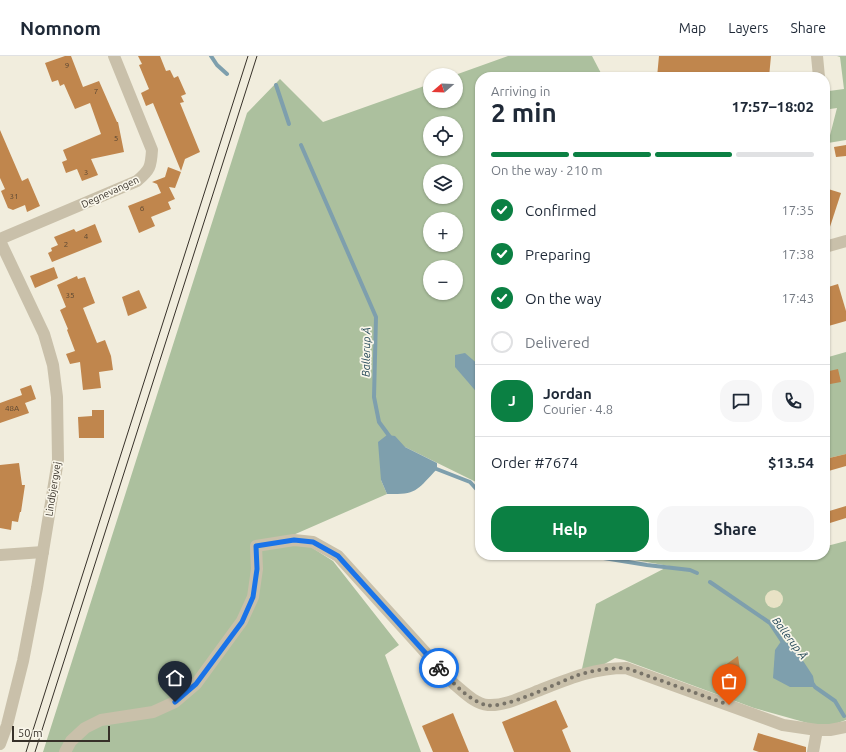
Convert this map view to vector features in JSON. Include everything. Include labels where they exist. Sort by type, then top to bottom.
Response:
[{"type":"street","name":"Degnevangen","points":[[0,240],[137,181],[146,173],[152,164],[152,150],[114,56]]},
{"type":"street","points":[[817,56],[819,72]]},
{"type":"street","name":"Lindbjergvej","points":[[0,240],[44,334],[54,365],[57,397],[58,460],[23,662],[7,725],[0,744]]},
{"type":"street","points":[[830,246],[846,241]]},
{"type":"street","points":[[65,752],[71,741],[85,728],[101,720],[153,712],[175,702],[196,684],[242,622],[253,597],[257,569],[256,546],[294,540],[313,542],[338,556],[454,684],[475,700],[487,705],[508,703],[597,670],[626,668],[783,725],[817,730],[830,730],[846,727]]},
{"type":"street","points":[[0,555],[43,552]]},
{"type":"street","points":[[813,752],[817,730]]},
{"type":"green space","points":[[508,56],[592,56],[600,72],[475,72],[475,482],[405,447],[381,480],[387,494],[284,539],[311,547],[333,561],[399,645],[385,655],[421,752],[43,752],[247,113],[280,79],[323,122],[423,86],[423,108],[463,108],[463,72]]},
{"type":"green space","points":[[837,56],[846,56],[846,140],[830,143],[830,135],[837,108],[830,109],[830,91],[844,89],[840,57]]},
{"type":"green space","points":[[846,352],[846,454],[830,458],[830,357]]},
{"type":"green space","points":[[846,541],[846,720],[832,725],[811,724],[754,708],[615,658],[580,678],[596,604],[669,566],[635,560],[830,560],[830,545]]},
{"type":"shaded area","points":[[774,590],[780,593],[783,599],[780,605],[774,608],[768,605],[765,599],[768,593]]},
{"type":"water","points":[[465,353],[475,362],[475,390],[455,367],[455,355]]},
{"type":"water","points":[[387,435],[395,436],[405,447],[437,463],[437,469],[416,490],[405,493],[387,494],[381,480],[378,442]]},
{"type":"water","points":[[782,640],[794,647],[813,676],[815,687],[790,687],[773,678],[775,650]]},
{"type":"building","points":[[65,56],[71,56],[83,87],[99,81],[118,122],[124,152],[91,159],[98,175],[82,181],[77,169],[66,173],[62,162],[67,160],[63,150],[101,134],[90,103],[75,109],[64,84],[60,86],[58,80],[52,82],[45,63]]},
{"type":"building","points":[[138,56],[160,56],[166,71],[170,70],[174,78],[178,76],[186,94],[181,96],[184,102],[180,103],[200,152],[185,159],[181,171],[153,103],[146,106],[141,93],[149,89],[139,65],[142,64]]},
{"type":"building","points":[[659,56],[771,56],[769,72],[657,72]]},
{"type":"building","points":[[0,130],[22,181],[28,178],[40,206],[27,212],[25,205],[13,210],[8,208],[1,191],[5,189],[0,178]]},
{"type":"building","points":[[846,145],[846,156],[836,157],[834,147]]},
{"type":"building","points":[[168,167],[181,172],[175,188],[169,187],[175,199],[168,202],[171,209],[151,217],[155,226],[139,233],[128,206],[161,193],[157,184],[152,182],[165,177]]},
{"type":"building","points":[[830,190],[841,193],[830,227]]},
{"type":"building","points":[[95,224],[102,242],[52,262],[48,253],[52,251],[51,248],[58,245],[54,237],[74,229],[76,232]]},
{"type":"building","points":[[54,267],[58,278],[35,288],[30,276]]},
{"type":"building","points":[[77,276],[78,279],[85,277],[95,303],[83,308],[97,343],[105,340],[111,356],[113,370],[99,372],[101,388],[83,390],[80,362],[70,364],[66,354],[75,351],[60,310],[66,307],[57,285]]},
{"type":"building","points":[[838,284],[846,311],[846,321],[830,326],[830,286]]},
{"type":"building","points":[[139,290],[147,308],[128,316],[122,297]]},
{"type":"building","points":[[838,369],[841,382],[830,384],[830,371]]},
{"type":"building","points":[[31,385],[36,399],[25,403],[29,413],[0,423],[0,403],[22,395],[20,389]]},
{"type":"building","points":[[92,410],[104,410],[104,438],[79,438],[78,417],[92,416]]},
{"type":"building","points":[[846,454],[846,466],[830,471],[830,458]]},
{"type":"building","points":[[19,463],[22,485],[25,485],[21,512],[18,522],[12,521],[11,530],[0,528],[0,465]]},
{"type":"building","points":[[846,506],[846,518],[830,523],[830,511]]},
{"type":"building","points":[[738,656],[741,676],[721,668]]},
{"type":"building","points":[[556,700],[568,727],[562,730],[571,752],[514,752],[502,722]]},
{"type":"building","points":[[453,713],[469,752],[433,752],[422,726]]},
{"type":"building","points":[[758,733],[806,747],[806,752],[759,752],[753,750]]},
{"type":"waterway","name":"Ballerup Å","points":[[211,56],[217,65],[227,74]]},
{"type":"waterway","points":[[276,85],[289,124]]},
{"type":"waterway","name":"Ballerup Å","points":[[301,145],[376,317],[374,397],[379,422],[390,437]]},
{"type":"waterway","name":"Ballerup Å","points":[[434,468],[470,482],[475,488]]},
{"type":"waterway","name":"Ballerup Å","points":[[616,560],[690,570],[697,573]]},
{"type":"waterway","name":"Ballerup Å","points":[[710,582],[770,623],[784,644]]},
{"type":"waterway","name":"Ballerup Å","points":[[813,684],[835,701],[844,716]]},
{"type":"tram line","points":[[26,752],[248,56]]},
{"type":"tram line","points":[[35,752],[257,56]]},
{"type":"way so far","points":[[439,668],[454,684],[475,700],[487,705],[508,703],[597,670],[626,668],[729,705]]},
{"type":"route","points":[[175,702],[196,684],[242,622],[253,597],[257,569],[256,546],[294,540],[313,542],[338,556],[439,668]]}]
